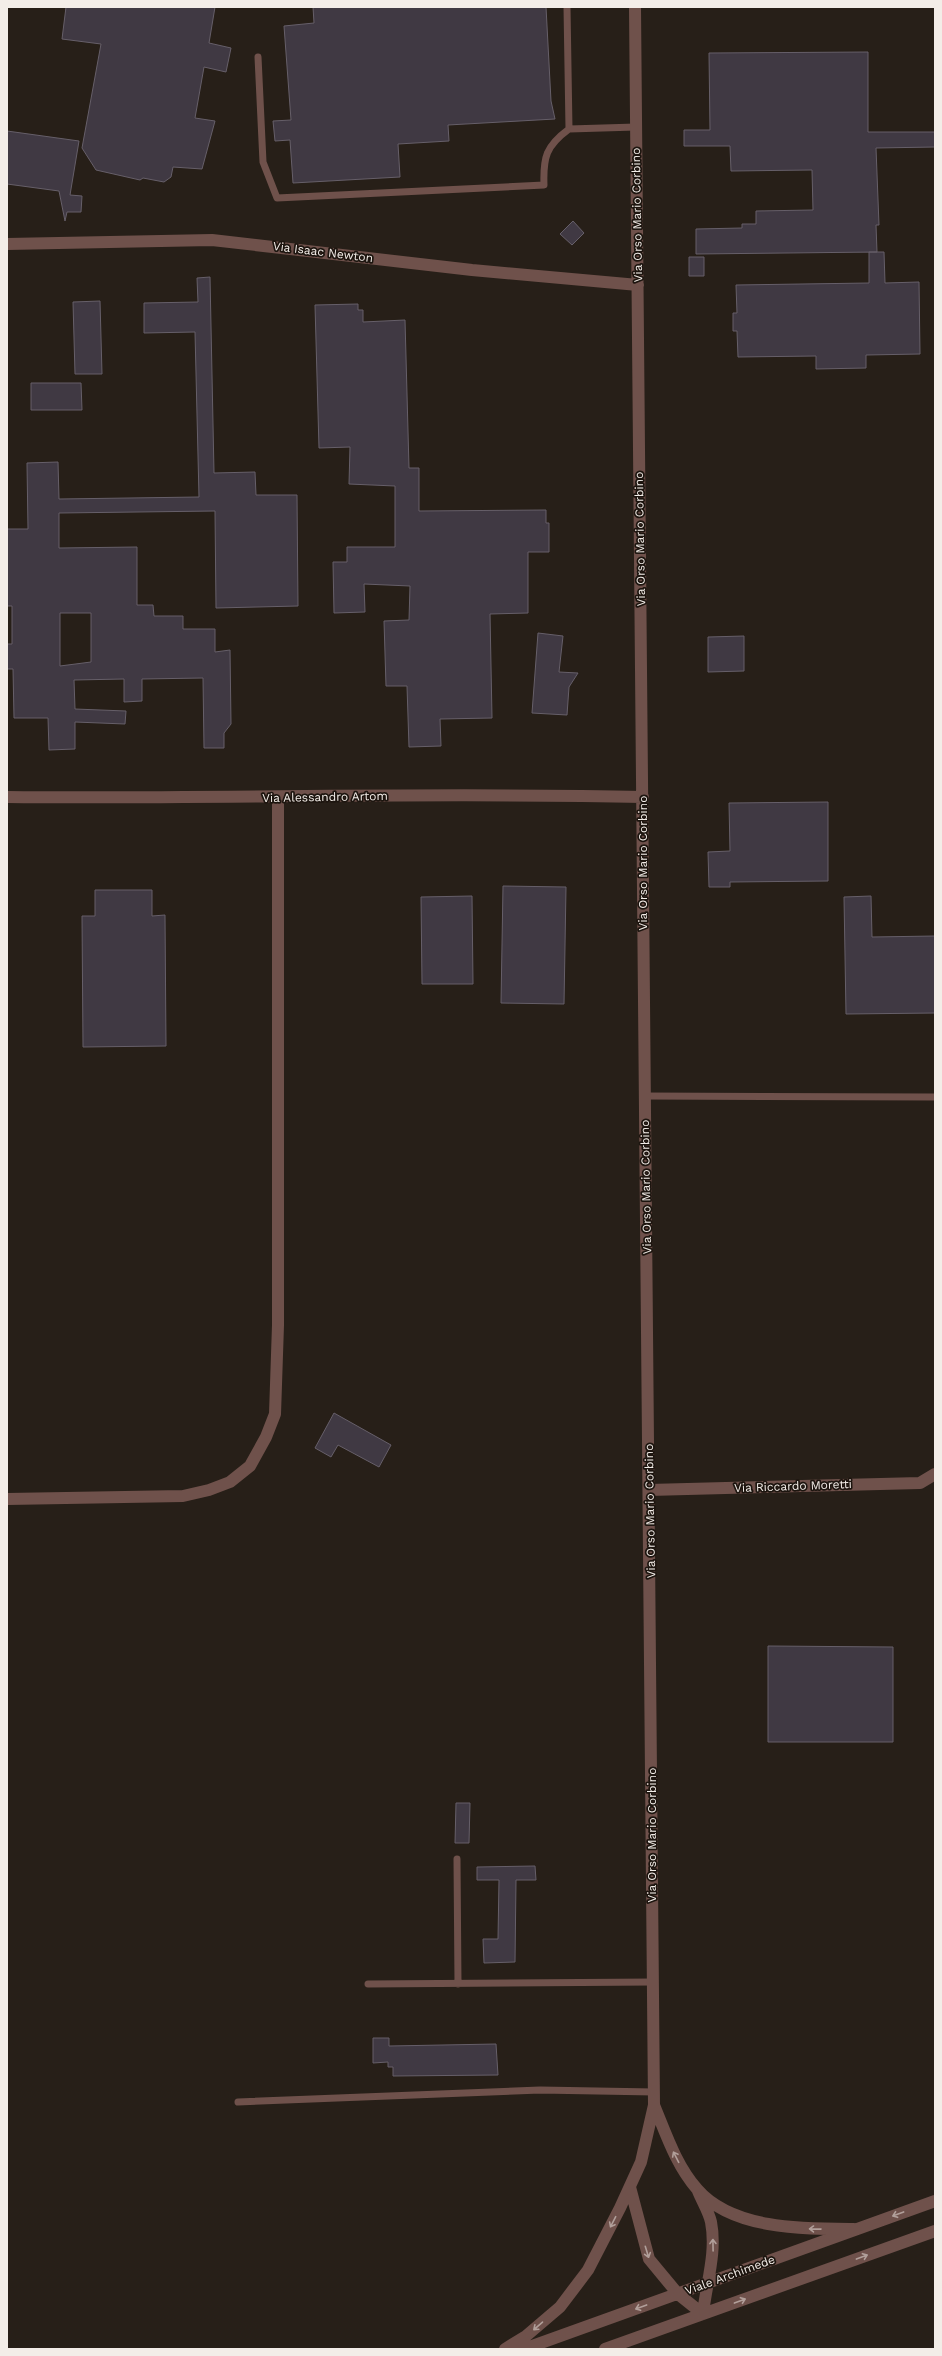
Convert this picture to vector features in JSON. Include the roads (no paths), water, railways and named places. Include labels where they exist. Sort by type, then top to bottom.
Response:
[{"type":"street","name":"Via Orso Mario Corbino","points":[[635,7],[654,2105],[676,2158],[697,2190],[729,2214],[761,2223],[810,2229],[854,2229]]},
{"type":"street","name":"Via Isaac Newton","points":[[7,244],[212,240],[472,270],[638,285]]},
{"type":"street","name":"Via Alessandro Artom","points":[[7,797],[278,798],[510,794],[643,797]]},
{"type":"street","points":[[7,1499],[183,1496],[209,1490],[230,1482],[250,1466],[266,1437],[275,1414],[278,1325],[278,798]]},
{"type":"street","name":"Via Riccardo Moretti","points":[[649,1490],[920,1483],[935,1474]]},
{"type":"street","points":[[505,2349],[526,2336],[560,2307],[588,2270],[641,2162],[654,2105]]},
{"type":"street","points":[[630,2187],[649,2259],[678,2294],[703,2314]]},
{"type":"street","points":[[697,2190],[711,2221],[714,2248],[706,2283],[703,2314]]},
{"type":"street","name":"Viale Archimede","points":[[524,2349],[935,2201]]},
{"type":"street","points":[[605,2349],[935,2231]]},
{"type":"lane","points":[[567,7],[569,129]]},
{"type":"lane","points":[[258,57],[263,162],[277,198],[544,185],[543,162],[554,140],[569,129],[636,126]]},
{"type":"lane","points":[[645,1096],[935,1097]]},
{"type":"lane","points":[[458,1859],[458,1984]]},
{"type":"lane","points":[[368,1984],[653,1982]]},
{"type":"lane","points":[[238,2102],[540,2090],[654,2092]]}]
